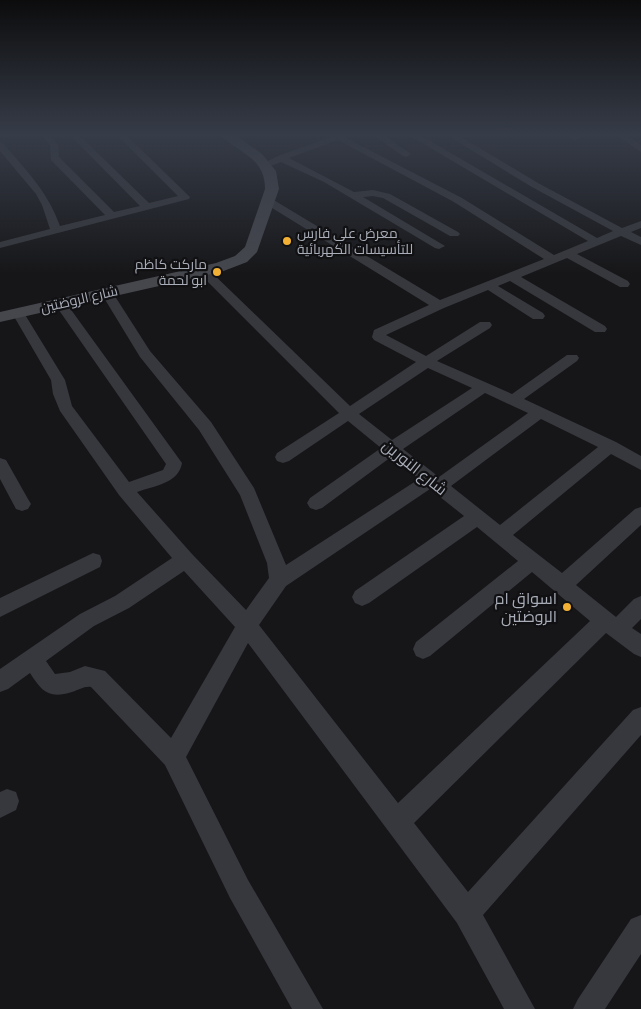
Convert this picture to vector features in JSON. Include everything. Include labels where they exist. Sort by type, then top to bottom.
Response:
[{"type":"main road","name":"شارع الروضتين","points":[[0,316],[204,271],[246,256],[252,248],[272,189],[273,181]]},
{"type":"main road","name":"شارع الروضتين","points":[[0,304],[211,258],[223,254],[233,247]]},
{"type":"street","points":[[29,181],[47,205],[56,230]]},
{"type":"street","points":[[77,181],[113,217]]},
{"type":"street","points":[[121,181],[147,207]]},
{"type":"street","points":[[0,245],[185,197],[169,181]]},
{"type":"street","points":[[326,181],[438,246]]},
{"type":"street","points":[[424,181],[553,259]]},
{"type":"street","points":[[492,181],[596,242]]},
{"type":"street","points":[[528,181],[641,242]]},
{"type":"street","points":[[352,195],[373,193],[386,196],[454,234]]},
{"type":"street","points":[[268,201],[440,305]]},
{"type":"street","points":[[641,224],[440,305],[379,333],[379,337],[425,362],[513,400],[610,446],[641,464]]},
{"type":"street","points":[[567,253],[624,284]]},
{"type":"street","name":"شارع النورين","points":[[204,271],[303,371],[349,414],[611,625],[641,647]]},
{"type":"street","points":[[510,276],[600,329]]},
{"type":"street","points":[[489,285],[538,316]]},
{"type":"street","points":[[107,292],[145,354],[205,426],[248,493],[276,563],[279,580]]},
{"type":"street","points":[[60,303],[174,463],[174,469],[169,474],[125,490]]},
{"type":"street","points":[[18,312],[58,380],[60,394],[65,406],[125,490],[185,560],[247,625],[467,913],[520,1009]]},
{"type":"street","points":[[283,457],[425,362],[485,325]]},
{"type":"street","points":[[513,400],[572,358]]},
{"type":"street","points":[[316,503],[392,448],[484,387]]},
{"type":"street","points":[[173,757],[247,625],[279,580],[435,483],[539,413]]},
{"type":"street","points":[[500,535],[610,446]]},
{"type":"street","points":[[0,464],[22,504]]},
{"type":"street","points":[[562,585],[641,514]]},
{"type":"street","points":[[362,597],[477,517]]},
{"type":"street","points":[[0,682],[87,620],[122,602],[185,560]]},
{"type":"street","points":[[0,608],[93,561]]},
{"type":"street","points":[[423,649],[532,561]]},
{"type":"street","points":[[397,822],[611,625],[641,605]]},
{"type":"street","points":[[33,660],[48,682],[54,685],[71,682],[85,676],[97,678],[173,757],[239,889],[308,1009]]},
{"type":"street","points":[[467,913],[641,718]]},
{"type":"street","points":[[588,1009],[641,929]]},
{"type":"place","name":"معرض علي فارس للتأسيسات الكهربائية","points":[[287,241]]},
{"type":"place","name":"ماركت كاظم ابو لحمة","points":[[217,272]]},
{"type":"place","name":"اسواق ام الروضتين","points":[[567,607]]}]
